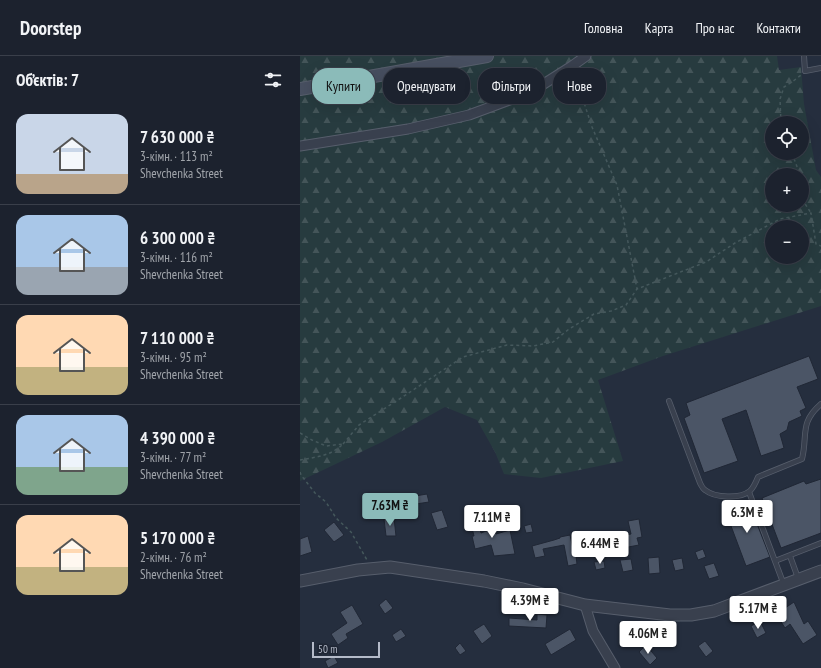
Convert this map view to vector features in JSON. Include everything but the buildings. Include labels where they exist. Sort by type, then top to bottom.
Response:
[{"type":"main road","points":[[300,88],[487,56]]},
{"type":"street","points":[[300,146],[408,129],[469,115],[531,92],[586,56]]},
{"type":"street","points":[[300,582],[358,570],[390,567],[523,589],[585,605],[670,615],[691,615],[714,611],[821,571]]},
{"type":"street","points":[[585,605],[593,631],[615,668]]},
{"type":"lane","points":[[804,56],[805,71],[821,68]]},
{"type":"lane","points":[[669,401],[700,483],[705,490],[723,497],[737,496],[749,492],[755,485],[758,477],[802,459],[805,427],[815,409],[821,404]]},
{"type":"lane","points":[[749,492],[784,585]]},
{"type":"lane","points":[[775,561],[821,543]]},
{"type":"lane","points":[[790,556],[799,579]]},
{"type":"path","points":[[572,66],[592,127],[617,185],[637,289]]},
{"type":"path","points":[[781,116],[780,99],[784,87],[805,71]]},
{"type":"path","points":[[809,209],[812,213],[816,244],[821,246]]},
{"type":"path","points":[[300,460],[325,455],[338,448],[359,424],[463,357],[508,345],[533,346],[553,342],[569,329],[594,314],[611,311],[626,305],[637,289],[706,262],[735,243],[780,219],[812,213]]},
{"type":"path","points":[[300,433],[326,446],[343,444]]},
{"type":"path","points":[[300,472],[315,493],[326,502],[336,518],[351,532],[368,562]]},
{"type":"green space","points":[[300,56],[777,56],[779,70],[801,67],[806,116],[765,116],[765,160],[809,160],[809,132],[816,170],[821,177],[821,306],[663,356],[598,380],[623,461],[541,478],[504,474],[495,452],[477,420],[445,407],[382,442],[300,481]]}]
